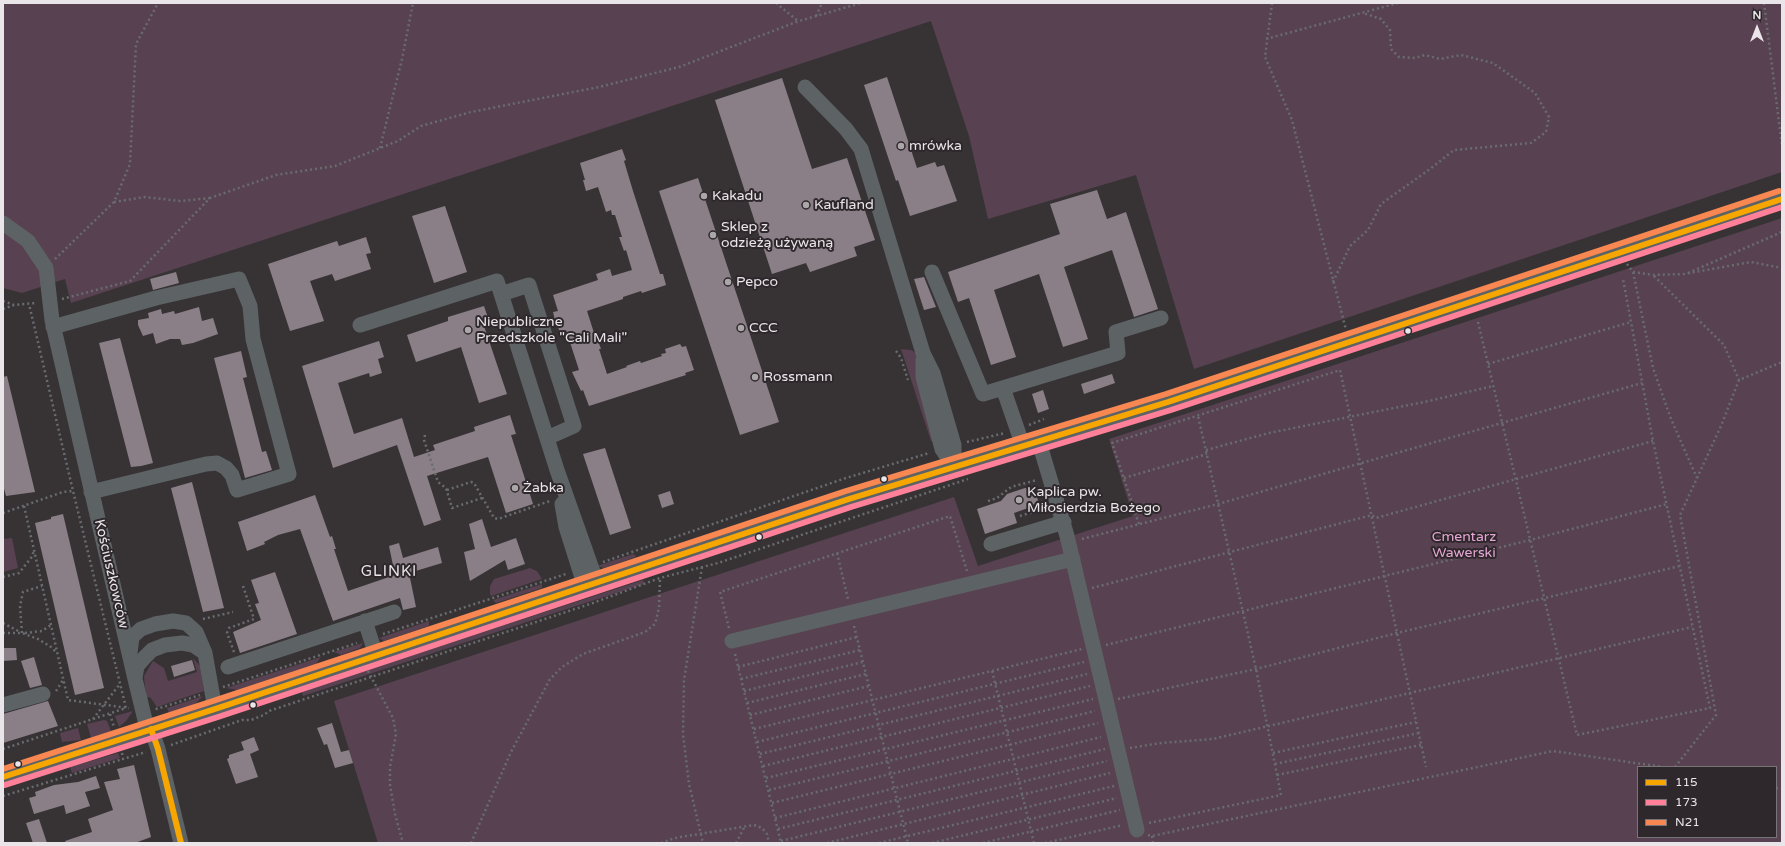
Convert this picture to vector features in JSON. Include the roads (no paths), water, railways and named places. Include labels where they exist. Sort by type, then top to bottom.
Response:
[{"type":"street","points":[[805,87],[846,129],[861,149],[923,353],[933,373],[954,445],[954,467]]},
{"type":"street","points":[[3,777],[954,467],[1168,402],[1782,199]]},
{"type":"street","name":"Kościuszkowców","points":[[3,223],[28,241],[46,268],[54,326],[91,492],[145,720],[151,729],[158,749],[181,843]]},
{"type":"street","points":[[932,272],[983,394],[1118,353],[1116,332],[1161,318]]},
{"type":"street","points":[[54,326],[156,298],[239,279],[250,306],[253,339],[288,474],[237,490],[232,475],[226,468],[217,463],[206,464],[91,492]]},
{"type":"street","points":[[360,324],[497,281],[557,470],[591,585]]},
{"type":"street","points":[[501,294],[529,285],[568,406],[574,426],[547,438]]},
{"type":"street","points":[[1003,388],[1023,446]]},
{"type":"street","points":[[1039,442],[1064,522],[1137,828]]},
{"type":"street","points":[[991,544],[1064,522]]},
{"type":"street","points":[[732,641],[1073,559]]},
{"type":"street","points":[[232,661],[394,612]]},
{"type":"street","points":[[130,656],[132,637],[141,629],[155,624],[173,622],[186,623],[196,632],[205,653],[215,709]]},
{"type":"street","points":[[365,622],[371,638],[370,658]]},
{"type":"street","points":[[135,679],[137,666],[152,650],[166,645],[182,643],[193,645],[205,653]]},
{"type":"street","points":[[3,705],[43,694]]},
{"type":"place","name":"mrówka","points":[[901,146]]},
{"type":"place","name":"Kakadu","points":[[704,196]]},
{"type":"place","name":"Kaufland","points":[[806,205]]},
{"type":"place","name":"Sklep z odzieżą używaną","points":[[713,235]]},
{"type":"place","name":"Pepco","points":[[728,282]]},
{"type":"place","name":"CCC","points":[[741,328]]},
{"type":"place","name":"Niepubliczne Przedszkole \"Cali Mali\"","points":[[468,330]]},
{"type":"place","name":"Rossmann","points":[[755,377]]},
{"type":"place","name":"Żabka","points":[[515,488]]},
{"type":"place","name":"Kaplica pw. Miłosierdzia Bożego","points":[[1019,500]]},
{"type":"district","name":"GLINKI","points":[[389,572]]},
{"type":"park label","name":"Cmentarz Wawerski","points":[[1464,546]]}]
